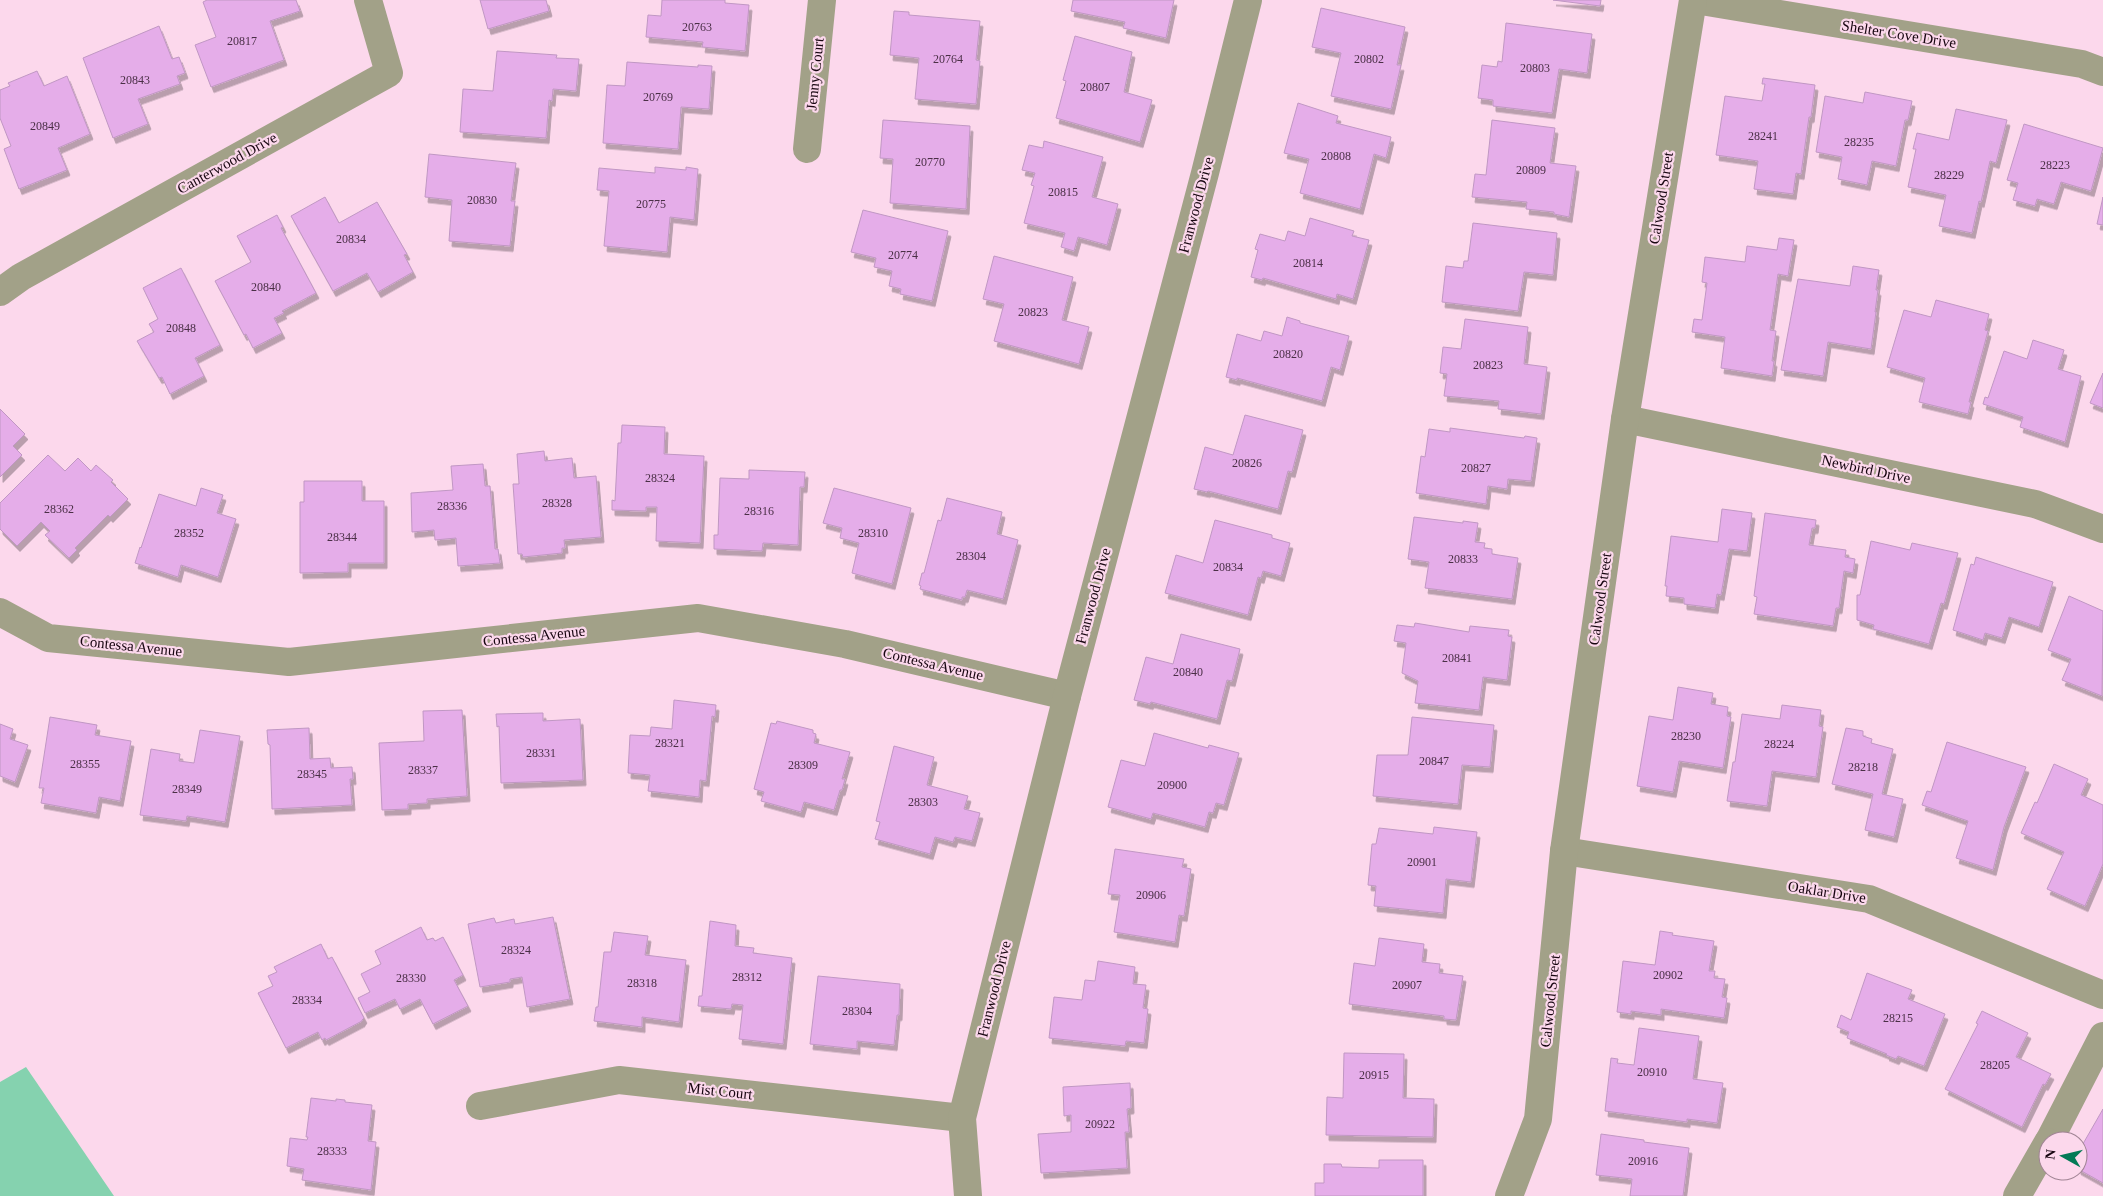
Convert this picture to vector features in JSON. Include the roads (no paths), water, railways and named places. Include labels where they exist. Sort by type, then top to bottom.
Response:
[{"type":"street","name":"Canterwood Drive","points":[[0,292],[21,277],[390,73],[368,0]]},
{"type":"street","name":"Jenny Court","points":[[808,149],[822,0]]},
{"type":"street","name":"Franwood Drive","points":[[968,1196],[962,1118],[1067,696],[1205,173],[1248,0]]},
{"type":"street","name":"Shelter Cove Drive","points":[[1694,0],[2082,64],[2103,72]]},
{"type":"street","name":"Calwood Street","points":[[1510,1196],[1538,1120],[1564,851],[1625,419],[1694,0]]},
{"type":"street","name":"Newbird Drive","points":[[1625,419],[2035,504],[2103,529]]},
{"type":"street","name":"Contessa Avenue","points":[[0,612],[48,638],[289,662],[698,618],[845,644],[1067,696]]},
{"type":"street","name":"Oaklar Drive","points":[[1564,851],[1870,898],[2103,995]]},
{"type":"street","points":[[2054,1131],[2103,1036]]},
{"type":"street","name":"Mist Court","points":[[480,1106],[619,1080],[962,1118]]},
{"type":"street","points":[[2017,1196],[2038,1159]]}]
